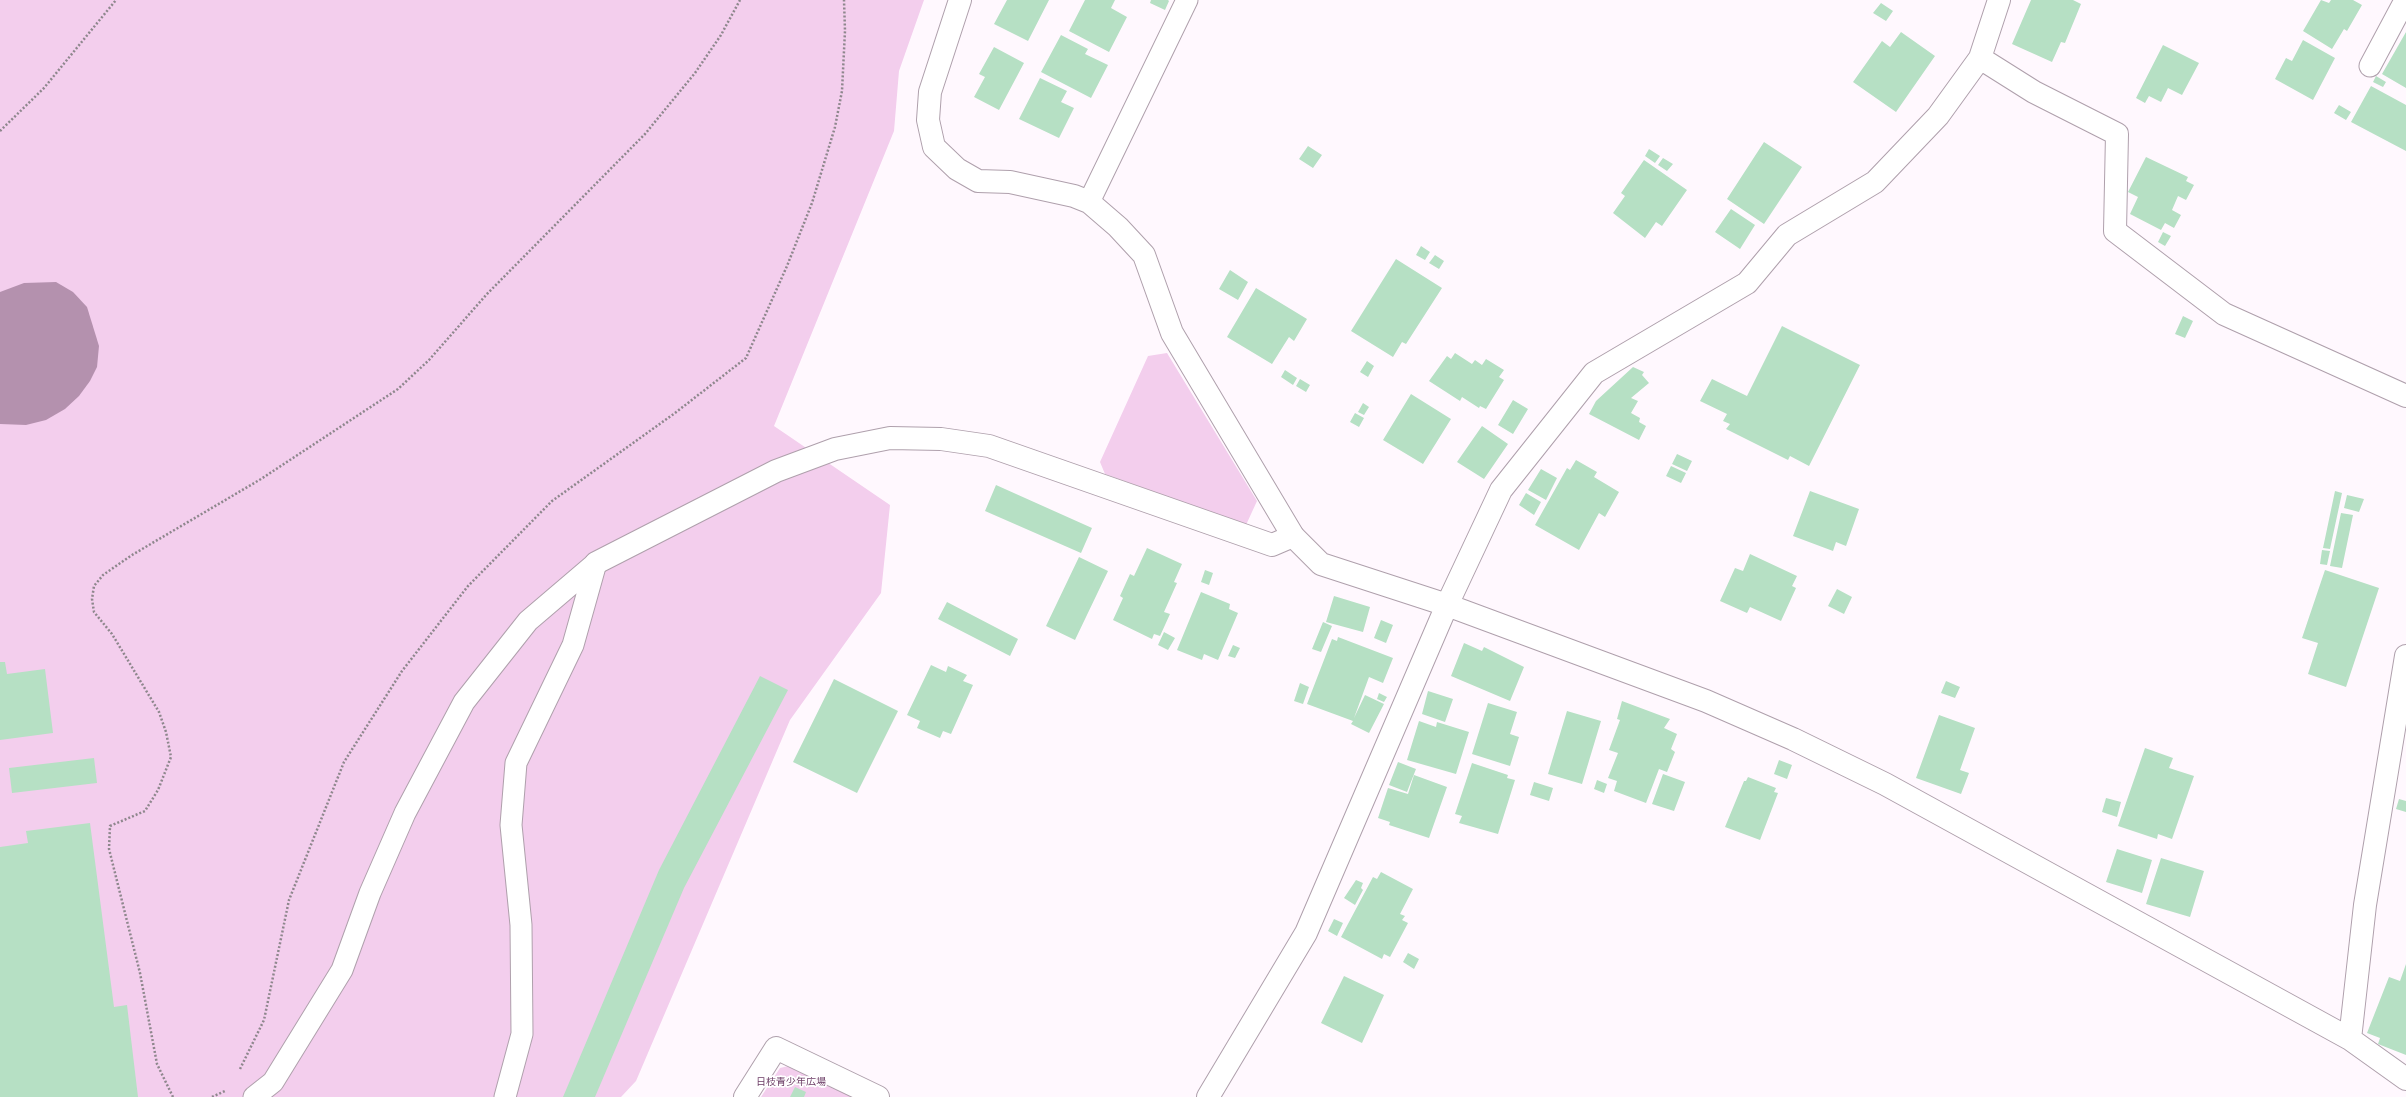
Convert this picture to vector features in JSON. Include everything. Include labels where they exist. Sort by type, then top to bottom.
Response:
[{"type":"street","points":[[960,0],[930,92],[928,120],[934,147],[957,169],[978,181],[1010,182],[1074,196],[1089,202],[1118,228],[1144,255],[1172,333],[1293,536],[1321,564],[1447,606],[1706,701],[1793,738],[1885,784],[2350,1039],[2406,1079]]},
{"type":"street","points":[[1208,1097],[1306,933],[1447,606],[1501,490],[1594,373],[1747,283],[1787,235],[1875,182],[1938,116],[1980,58],[1999,0]]},
{"type":"street","points":[[1980,58],[2034,92],[2116,134],[2115,231],[2224,314],[2406,396]]},
{"type":"street","points":[[596,563],[776,472],[835,449],[890,438],[942,439],[989,446],[1272,545],[1293,536]]},
{"type":"street","points":[[2350,1039],[2365,905],[2406,656]]},
{"type":"street","points":[[745,1097],[776,1048],[878,1097]]},
{"type":"lane","points":[[1089,202],[1187,0]]},
{"type":"lane","points":[[2370,66],[2400,5]]},
{"type":"lane","points":[[254,1097],[273,1082],[342,970],[370,893],[405,813],[464,702],[528,622],[596,563]]},
{"type":"lane","points":[[505,1097],[522,1034],[521,925],[511,825],[516,763],[573,645],[596,563]]},
{"type":"path","points":[[0,131],[44,88],[116,0]]},
{"type":"path","points":[[173,1097],[157,1064],[140,973],[109,849],[110,826],[145,810],[158,790],[171,757],[166,732],[159,712],[112,634],[94,612],[92,599],[94,586],[104,574],[127,558],[261,479],[368,410],[403,384],[429,360],[487,294],[617,165],[645,134],[695,73],[740,0]]},
{"type":"path","points":[[237,1074],[264,1020],[289,900],[344,762],[402,671],[468,586],[552,501],[675,413],[746,358],[787,266],[812,203],[834,127],[842,91],[845,31],[844,0]]},
{"type":"path","points":[[212,1097],[231,1088]]},
{"type":"green space","points":[[0,0],[924,0],[899,71],[894,131],[774,426],[890,505],[881,593],[790,720],[636,1081],[621,1097],[0,1097]]},
{"type":"green space","points":[[1167,353],[1257,501],[1246,525],[1105,474],[1100,462],[1148,356]]},
{"type":"green space","name":"日枝青少年広場","points":[[793,1065],[859,1097],[761,1097],[780,1068]]},
{"type":"shaded area","points":[[56,282],[73,292],[87,307],[99,346],[97,367],[90,381],[79,396],[65,409],[46,420],[26,425],[0,424],[0,292],[24,283]]},
{"type":"building","points":[[1007,0],[1049,0],[1028,41],[994,24]]},
{"type":"building","points":[[1085,0],[1115,0],[1111,8],[1127,17],[1109,52],[1069,31]]},
{"type":"building","points":[[1151,0],[1169,1],[1165,10],[1150,3]]},
{"type":"building","points":[[2031,0],[2073,0],[2081,4],[2065,43],[2061,42],[2052,62],[2012,44]]},
{"type":"building","points":[[2321,0],[2329,3],[2331,0],[2353,0],[2362,5],[2347,31],[2344,29],[2332,49],[2303,31]]},
{"type":"building","points":[[1881,3],[1893,11],[1886,21],[1873,13]]},
{"type":"building","points":[[1901,32],[1935,56],[1896,112],[1853,82],[1882,41],[1890,47]]},
{"type":"building","points":[[2406,32],[2406,88],[2382,74]]},
{"type":"building","points":[[1061,35],[1088,49],[1085,54],[1108,65],[1091,98],[1041,72]]},
{"type":"building","points":[[2303,40],[2335,58],[2313,100],[2275,79],[2286,58],[2292,61]]},
{"type":"building","points":[[2163,45],[2199,63],[2182,95],[2168,88],[2161,102],[2149,96],[2145,103],[2136,98]]},
{"type":"building","points":[[994,47],[1024,63],[999,110],[974,97],[985,77],[979,74]]},
{"type":"building","points":[[2376,76],[2386,82],[2383,87],[2373,82]]},
{"type":"building","points":[[1040,78],[1067,91],[1061,102],[1074,108],[1059,138],[1019,119]]},
{"type":"building","points":[[2371,86],[2406,105],[2406,151],[2351,122]]},
{"type":"building","points":[[2339,105],[2351,112],[2346,120],[2334,113]]},
{"type":"building","points":[[1764,142],[1802,167],[1764,224],[1727,199]]},
{"type":"building","points":[[1308,146],[1322,155],[1313,168],[1299,159]]},
{"type":"building","points":[[1649,149],[1660,156],[1655,163],[1645,156]]},
{"type":"building","points":[[2146,157],[2188,177],[2186,181],[2194,185],[2186,200],[2178,196],[2172,210],[2181,215],[2174,228],[2165,223],[2161,230],[2130,214],[2138,197],[2128,192]]},
{"type":"building","points":[[1663,158],[1673,164],[1667,171],[1658,165]]},
{"type":"building","points":[[1644,160],[1687,190],[1662,226],[1656,222],[1645,238],[1613,213],[1625,196],[1621,193]]},
{"type":"building","points":[[1731,209],[1755,225],[1740,249],[1715,232]]},
{"type":"building","points":[[2163,232],[2171,236],[2165,246],[2158,242]]},
{"type":"building","points":[[1421,246],[1430,252],[1425,260],[1416,255]]},
{"type":"building","points":[[1435,255],[1444,261],[1439,269],[1429,263]]},
{"type":"building","points":[[1396,259],[1442,288],[1406,344],[1402,342],[1393,357],[1351,331]]},
{"type":"building","points":[[1230,270],[1248,282],[1238,300],[1219,289]]},
{"type":"building","points":[[1256,288],[1307,319],[1294,341],[1289,337],[1272,364],[1227,337]]},
{"type":"building","points":[[2183,316],[2193,321],[2185,338],[2175,334]]},
{"type":"building","points":[[1782,326],[1860,365],[1809,466],[1790,456],[1788,460],[1726,429],[1730,424],[1723,421],[1727,414],[1700,401],[1712,379],[1747,396]]},
{"type":"building","points":[[1455,353],[1472,364],[1475,360],[1482,365],[1486,359],[1504,370],[1499,377],[1504,380],[1486,409],[1480,406],[1479,408],[1462,397],[1460,401],[1429,381],[1447,356],[1451,359]]},
{"type":"building","points":[[1367,361],[1374,366],[1368,377],[1360,372]]},
{"type":"building","points":[[1633,367],[1644,372],[1642,375],[1649,383],[1631,398],[1638,401],[1631,413],[1640,418],[1639,422],[1646,426],[1639,440],[1589,414],[1596,401]]},
{"type":"building","points":[[1285,370],[1297,378],[1293,385],[1281,377]]},
{"type":"building","points":[[1300,379],[1310,385],[1306,392],[1296,386]]},
{"type":"building","points":[[1411,394],[1451,419],[1423,464],[1383,440]]},
{"type":"building","points":[[1513,400],[1528,409],[1513,434],[1498,425]]},
{"type":"building","points":[[1363,403],[1369,407],[1364,415],[1358,412]]},
{"type":"building","points":[[1355,413],[1364,418],[1359,427],[1350,422]]},
{"type":"building","points":[[1482,426],[1508,444],[1484,479],[1457,462]]},
{"type":"building","points":[[1677,454],[1692,461],[1687,471],[1672,464]]},
{"type":"building","points":[[1576,460],[1597,472],[1594,477],[1619,492],[1605,517],[1599,513],[1579,550],[1535,525],[1567,468],[1570,470]]},
{"type":"building","points":[[1671,466],[1686,473],[1681,483],[1666,476]]},
{"type":"building","points":[[1541,469],[1557,478],[1546,500],[1528,490]]},
{"type":"building","points":[[996,485],[1092,528],[1081,553],[985,511]]},
{"type":"building","points":[[1810,491],[1859,509],[1846,546],[1836,542],[1833,551],[1793,536]]},
{"type":"building","points":[[2335,491],[2342,493],[2330,549],[2323,548]]},
{"type":"building","points":[[1526,493],[1541,502],[1534,515],[1519,505]]},
{"type":"building","points":[[2347,495],[2364,499],[2359,512],[2344,508]]},
{"type":"building","points":[[2341,513],[2353,515],[2342,568],[2330,566]]},
{"type":"building","points":[[1147,548],[1182,564],[1174,582],[1177,583],[1164,612],[1170,614],[1160,636],[1154,634],[1152,639],[1113,620],[1123,598],[1120,596],[1130,574],[1134,576]]},
{"type":"building","points":[[2322,550],[2330,551],[2327,565],[2320,564]]},
{"type":"building","points":[[1750,554],[1797,576],[1792,586],[1796,588],[1781,621],[1750,607],[1747,613],[1720,601],[1735,568],[1743,571]]},
{"type":"building","points":[[1079,557],[1108,571],[1075,640],[1046,626]]},
{"type":"building","points":[[1205,570],[1213,573],[1209,585],[1201,582]]},
{"type":"building","points":[[2325,570],[2379,588],[2346,687],[2308,674],[2318,643],[2302,638]]},
{"type":"building","points":[[1837,589],[1852,597],[1844,614],[1828,606]]},
{"type":"building","points":[[1201,592],[1230,604],[1229,609],[1238,613],[1218,660],[1204,654],[1202,660],[1177,650]]},
{"type":"building","points":[[1334,596],[1370,607],[1363,632],[1326,622]]},
{"type":"building","points":[[947,602],[1018,639],[1010,656],[938,619]]},
{"type":"building","points":[[1381,620],[1393,625],[1386,643],[1374,638]]},
{"type":"building","points":[[1323,622],[1332,626],[1321,652],[1312,649]]},
{"type":"building","points":[[1164,632],[1175,638],[1168,650],[1158,645]]},
{"type":"building","points":[[1338,637],[1393,658],[1383,683],[1369,677],[1354,718],[1365,695],[1384,704],[1369,733],[1351,724],[1353,721],[1307,704],[1332,639],[1337,641]]},
{"type":"building","points":[[1464,643],[1482,651],[1484,647],[1524,667],[1510,701],[1451,676]]},
{"type":"building","points":[[1233,645],[1240,648],[1235,658],[1228,656]]},
{"type":"building","points":[[0,662],[5,662],[7,674],[45,669],[53,733],[0,740]]},
{"type":"building","points":[[931,665],[946,672],[948,666],[967,675],[963,681],[973,685],[951,734],[943,731],[940,738],[917,728],[920,721],[907,715]]},
{"type":"building","points":[[760,676],[788,690],[684,888],[595,1097],[563,1097],[659,870]]},
{"type":"building","points":[[834,679],[898,711],[857,793],[793,762]]},
{"type":"building","points":[[1946,681],[1960,687],[1955,698],[1941,693]]},
{"type":"building","points":[[1300,683],[1309,687],[1303,704],[1294,701]]},
{"type":"building","points":[[1428,691],[1453,699],[1445,722],[1422,714]]},
{"type":"building","points":[[1379,693],[1387,697],[1384,702],[1377,699]]},
{"type":"building","points":[[1622,701],[1670,719],[1664,728],[1677,734],[1671,749],[1675,752],[1667,772],[1659,769],[1646,803],[1614,791],[1617,781],[1608,778],[1618,753],[1609,750],[1620,720],[1617,719]]},
{"type":"building","points":[[1488,703],[1517,712],[1510,734],[1519,737],[1510,766],[1472,754]]},
{"type":"building","points":[[1567,711],[1601,721],[1582,784],[1548,774]]},
{"type":"building","points":[[1939,715],[1975,728],[1960,770],[1969,773],[1961,794],[1916,778]]},
{"type":"building","points":[[1419,721],[1436,727],[1437,722],[1469,732],[1456,774],[1407,760]]},
{"type":"building","points":[[2145,748],[2173,758],[2169,768],[2194,776],[2172,839],[2158,834],[2157,839],[2118,826]]},
{"type":"building","points":[[94,758],[97,783],[12,793],[9,768]]},
{"type":"building","points":[[1779,760],[1792,765],[1787,779],[1774,774]]},
{"type":"building","points":[[1398,762],[1416,769],[1407,792],[1389,785]]},
{"type":"building","points":[[1472,763],[1508,775],[1507,778],[1515,780],[1498,834],[1459,823],[1462,816],[1455,814]]},
{"type":"building","points":[[1663,774],[1685,782],[1674,811],[1652,804]]},
{"type":"building","points":[[1414,775],[1447,787],[1429,838],[1389,825],[1390,822],[1378,818],[1388,788],[1408,794]]},
{"type":"building","points":[[1748,777],[1776,788],[1774,792],[1778,793],[1760,840],[1725,827],[1744,781],[1746,781]]},
{"type":"building","points":[[1597,780],[1607,784],[1604,793],[1594,789]]},
{"type":"building","points":[[1534,782],[1553,788],[1549,801],[1530,795]]},
{"type":"building","points":[[2106,798],[2121,802],[2117,817],[2102,812]]},
{"type":"building","points":[[2399,799],[2406,801],[2406,812],[2396,809]]},
{"type":"building","points":[[90,823],[114,1007],[127,1005],[138,1097],[0,1097],[0,847],[28,843],[26,831]]},
{"type":"building","points":[[2117,849],[2152,860],[2142,893],[2106,882]]},
{"type":"building","points":[[2161,858],[2204,871],[2190,917],[2146,904]]},
{"type":"building","points":[[1381,872],[1413,889],[1400,914],[1405,916],[1402,920],[1408,923],[1390,957],[1384,954],[1382,959],[1341,937],[1373,877],[1377,879]]},
{"type":"building","points":[[1356,880],[1363,883],[1361,888],[1363,890],[1355,905],[1344,898]]},
{"type":"building","points":[[1334,919],[1343,923],[1337,936],[1328,931]]},
{"type":"building","points":[[1408,953],[1419,959],[1414,969],[1403,962]]},
{"type":"building","points":[[2406,964],[2406,1055],[2378,1044],[2380,1038],[2367,1033],[2389,977],[2400,981]]},
{"type":"building","points":[[1344,976],[1384,995],[1362,1043],[1321,1023]]},
{"type":"building","points":[[795,1087],[806,1092],[804,1097],[790,1097]]}]
